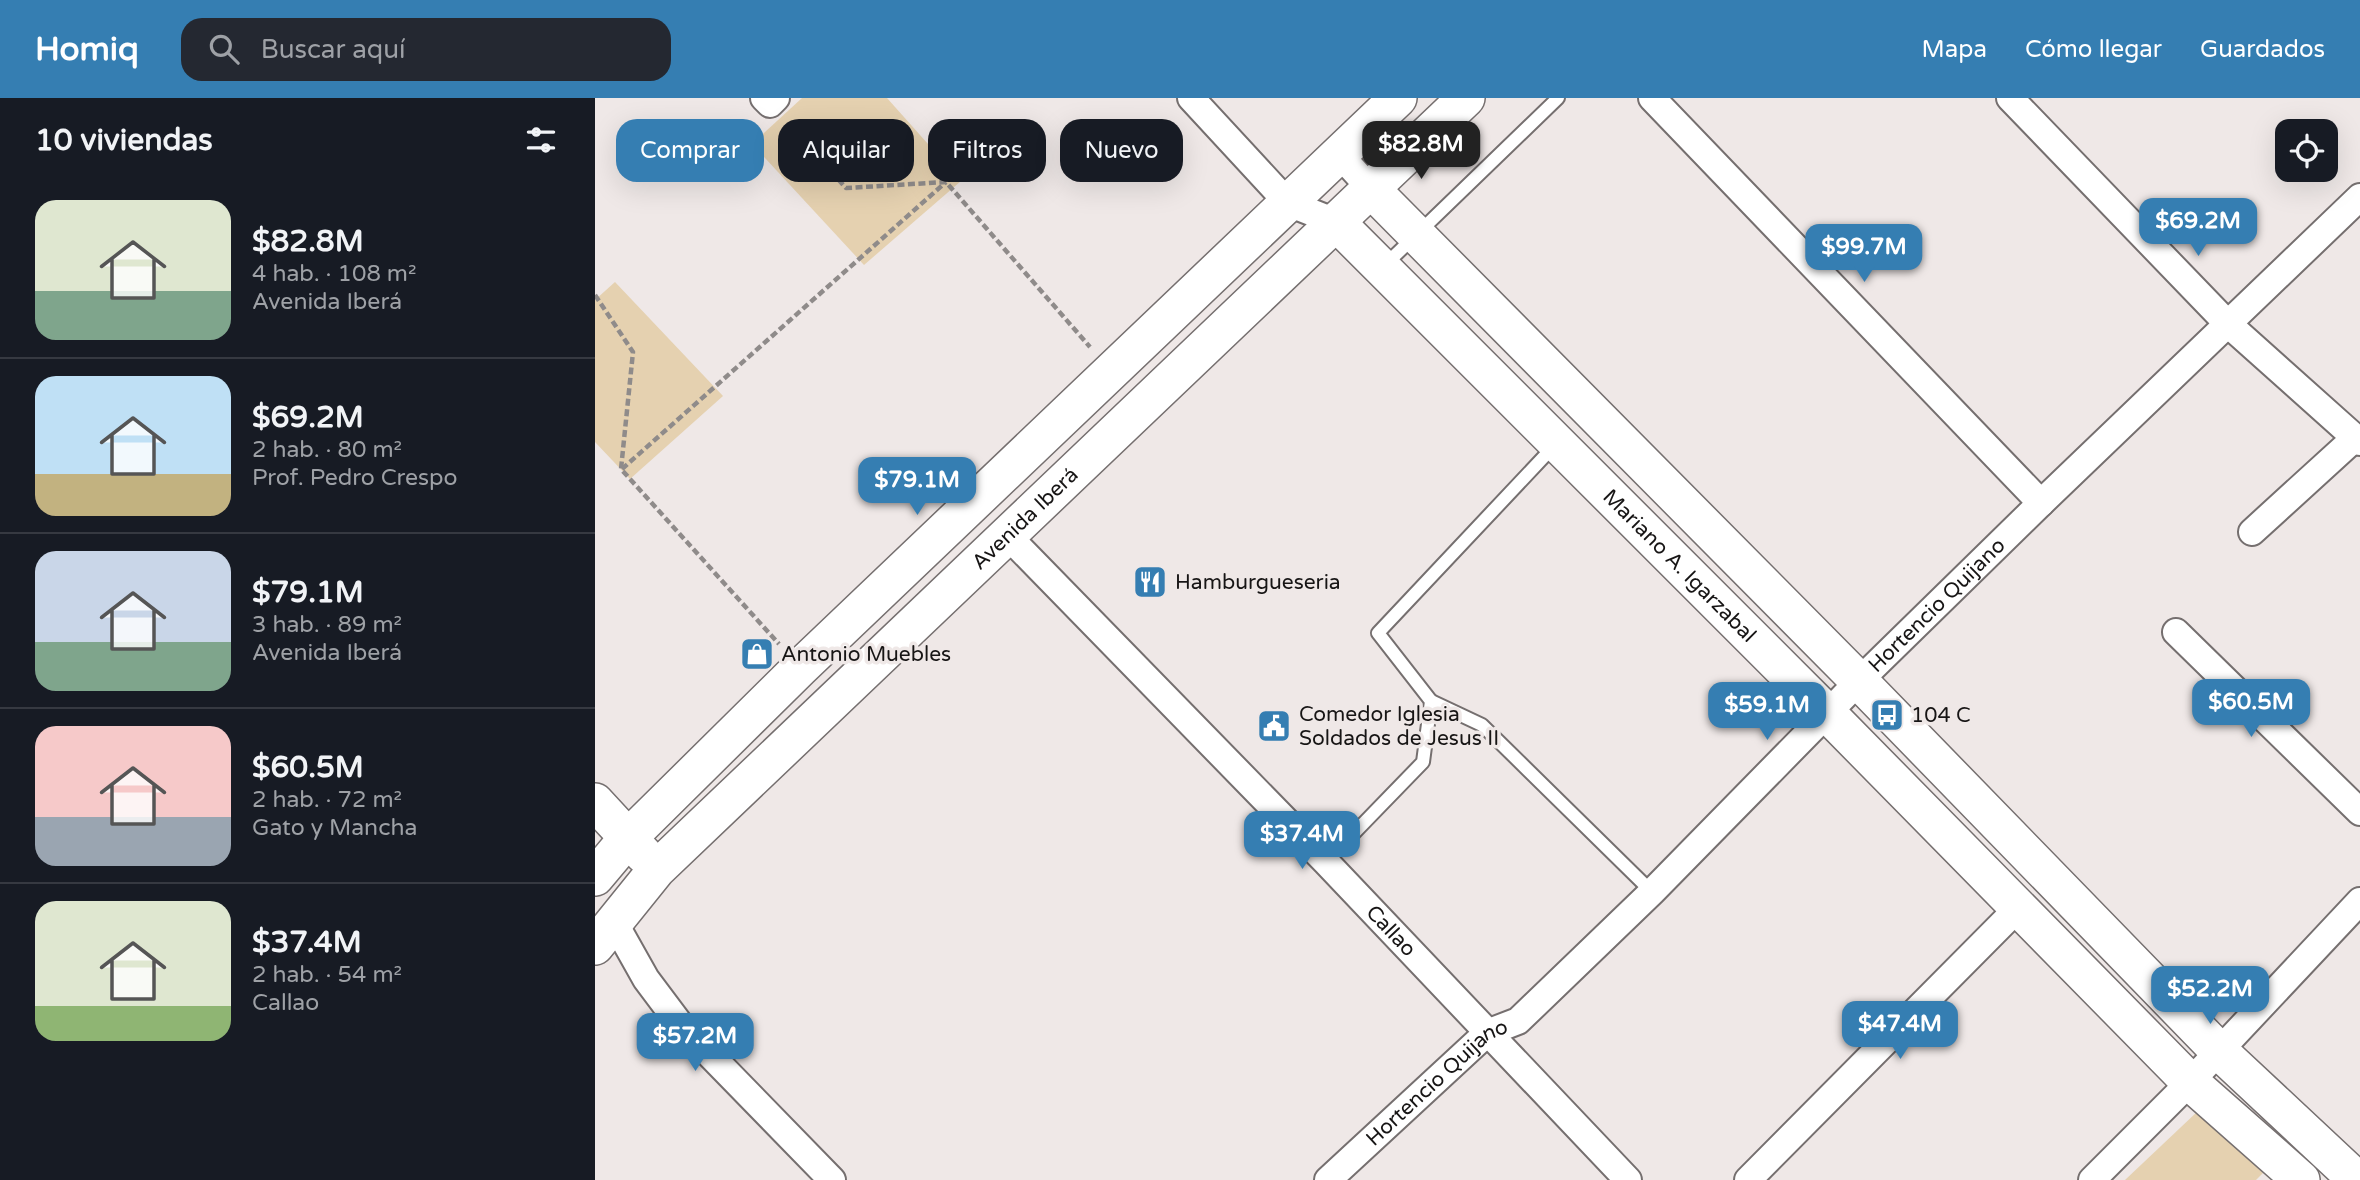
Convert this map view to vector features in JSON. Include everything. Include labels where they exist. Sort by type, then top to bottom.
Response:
[{"type":"main road","points":[[595,877],[627,839],[800,668],[1398,98]]},
{"type":"main road","name":"Avenida Iberá","points":[[601,923],[1466,98]]},
{"type":"main road","points":[[1371,189],[1859,681],[2219,1051],[2357,1180]]},
{"type":"main road","name":"Mariano A. Igarzabal","points":[[1336,222],[1558,442],[2190,1082],[2291,1177]]},
{"type":"main road","points":[[595,802],[657,869]]},
{"type":"street","points":[[1191,98],[1287,203]]},
{"type":"street","points":[[1652,98],[2041,503]]},
{"type":"street","points":[[2010,98],[2228,324],[2358,440],[2252,532]]},
{"type":"street","points":[[1339,154],[1371,189]]},
{"type":"street","name":"Hortencio Quijano","points":[[1328,1180],[1487,1033],[1518,1021],[1652,892],[1859,681],[2360,197]]},
{"type":"street","name":"Mariano A. Igarzabal","points":[[1287,203],[1336,222]]},
{"type":"street","name":"Callao","points":[[1006,534],[1326,862],[1628,1180]]},
{"type":"street","points":[[2176,632],[2360,812]]},
{"type":"street","points":[[2092,1180],[2190,1082],[2360,901]]},
{"type":"street","points":[[1748,1180],[2018,908]]},
{"type":"street","points":[[601,923],[679,1023],[832,1180]]},
{"type":"lane","points":[[1384,267],[1557,98]]},
{"type":"lane","points":[[1558,442],[1378,633],[1431,701],[1482,725],[1652,892]]},
{"type":"lane","points":[[1326,862],[1423,762],[1431,701]]},
{"type":"path","points":[[770,100],[846,188],[946,182]]},
{"type":"path","points":[[946,182],[1111,372]]},
{"type":"path","points":[[621,469],[946,182]]},
{"type":"path","points":[[595,295],[633,352],[621,469],[800,668]]},
{"type":"shaded area","points":[[802,98],[887,98],[906,119],[779,119]]},
{"type":"shaded area","points":[[778,120],[778,172],[764,157],[764,133]]},
{"type":"shaded area","points":[[914,128],[928,144],[928,182],[960,182],[864,265],[787,182],[914,182]]},
{"type":"shaded area","points":[[615,282],[723,396],[630,479],[595,442],[595,300]]},
{"type":"shaded area","points":[[2198,1111],[2263,1173],[2256,1180],[2125,1180]]},
{"type":"place","name":"Hamburgueseria","points":[[1150,582]]},
{"type":"place","name":"Antonio Muebles","points":[[757,654]]},
{"type":"place","name":"104 C","points":[[1887,715]]},
{"type":"place","name":"Comedor Iglesia Soldados de Jesus II","points":[[1274,726]]}]
